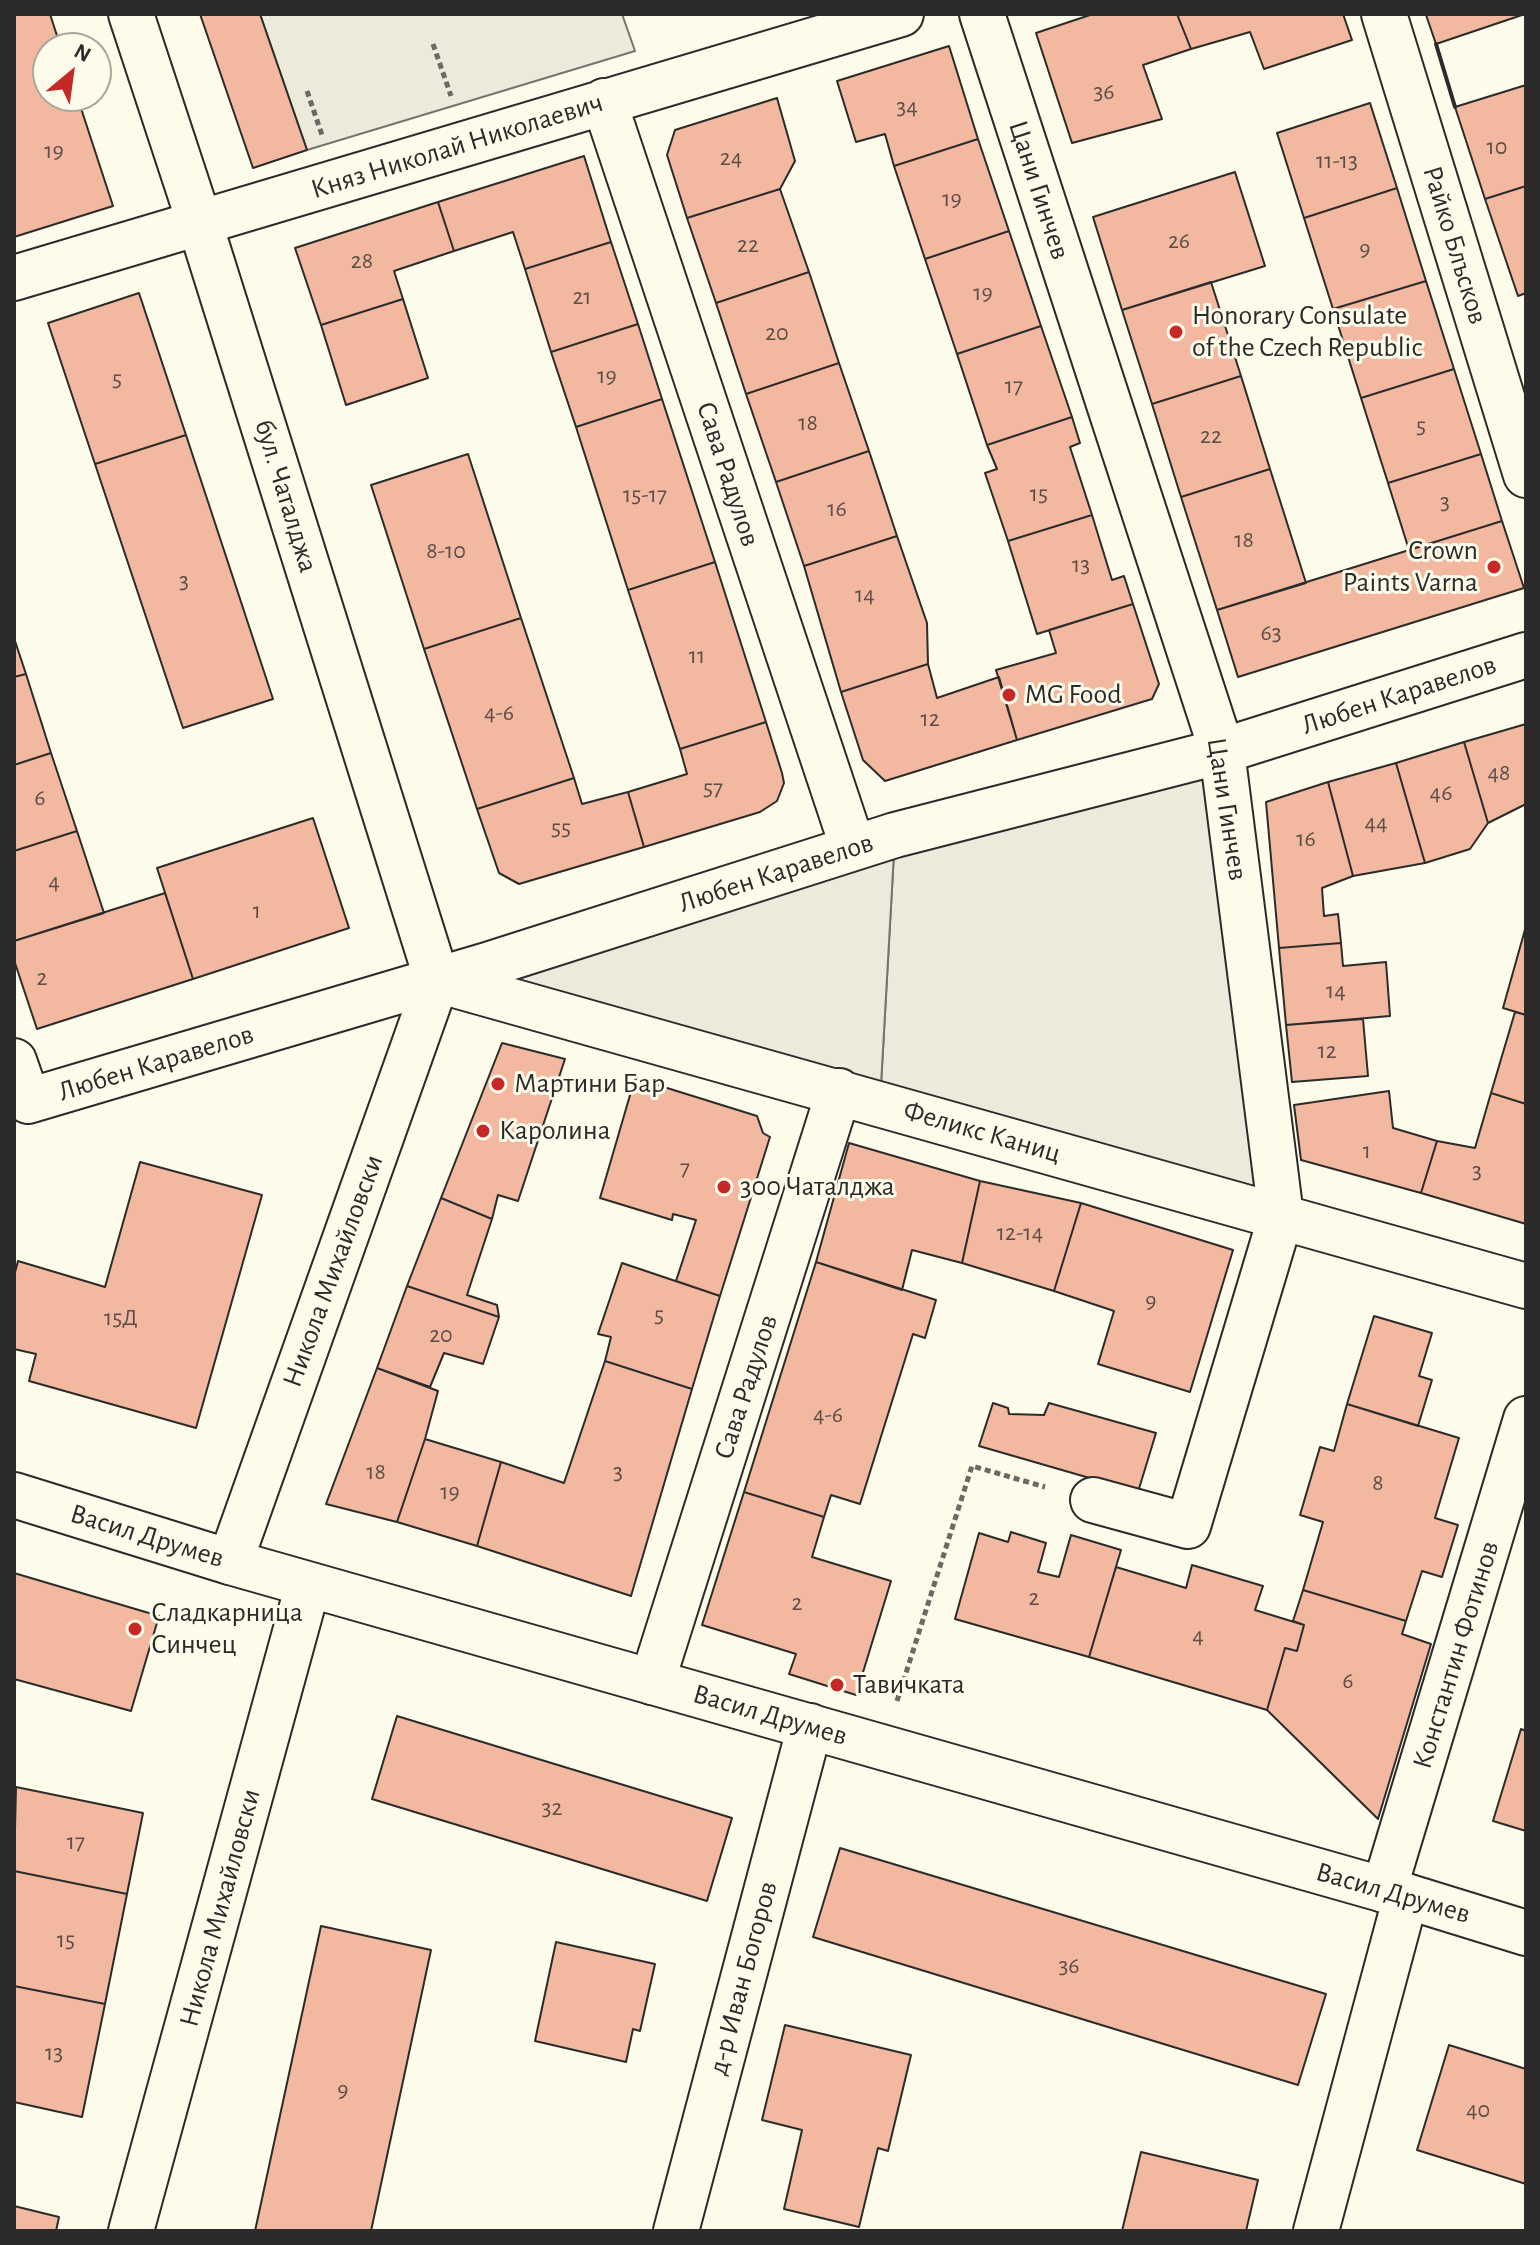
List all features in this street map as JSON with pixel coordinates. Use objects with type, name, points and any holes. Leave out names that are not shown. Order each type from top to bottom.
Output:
[{"type":"street","name":"бул. Чаталджа","points":[[131,14],[437,980]]},
{"type":"street","name":"Княз Николай Николаевич","points":[[14,278],[901,14]]},
{"type":"street","name":"Цани Гинчев","points":[[982,14],[1222,751],[1281,1216],[1188,1526],[1093,1500]]},
{"type":"street","name":"Райко Блъсков","points":[[1384,14],[1526,475]]},
{"type":"street","name":"Сава Радулов","points":[[604,101],[853,848]]},
{"type":"street","name":"Любен Каравелов","points":[[21,1081],[437,980],[853,848],[1222,751],[1526,655]]},
{"type":"street","name":"Феликс Каниц","points":[[437,980],[1526,1286]]},
{"type":"street","name":"Никола Михайловски","points":[[230,1562],[437,980]]},
{"type":"street","name":"Сава Радулов","points":[[652,1682],[839,1091]]},
{"type":"street","name":"Константин Фотинов","points":[[1316,2231],[1395,1893],[1526,1419]]},
{"type":"street","name":"Васил Друмев","points":[[14,1495],[308,1585],[1395,1893],[1526,1933]]},
{"type":"street","name":"Никола Михайловски","points":[[131,2231],[308,1585]]},
{"type":"street","name":"д-р Иван Богоров","points":[[676,2231],[810,1726]]},
{"type":"path","points":[[883,1747],[972,1466],[1093,1500]]},
{"type":"shaded area","points":[[260,14],[622,14],[635,51],[307,150]]},
{"type":"shaded area","points":[[1222,751],[1281,1216],[880,1103],[895,835]]},
{"type":"shaded area","points":[[895,835],[880,1103],[437,980]]},
{"type":"building","points":[[14,14],[50,14],[56,32],[32,32],[32,112],[82,112],[113,206],[14,237]]},
{"type":"building","points":[[200,14],[260,14],[307,150],[253,168]]},
{"type":"building","points":[[1093,14],[1177,14],[1191,49],[1143,65],[1162,119],[1072,143],[1036,33]]},
{"type":"building","points":[[1177,14],[1343,14],[1352,40],[1264,69],[1250,32],[1191,49]]},
{"type":"building","points":[[1428,14],[1525,14],[1436,44]]},
{"type":"building","points":[[949,46],[978,139],[894,166],[885,134],[856,142],[837,81]]},
{"type":"building","points":[[1526,85],[1526,186],[1485,199],[1455,107]]},
{"type":"building","points":[[777,98],[795,161],[780,189],[687,218],[667,155],[675,130]]},
{"type":"building","points":[[1370,103],[1397,188],[1304,218],[1277,133]]},
{"type":"building","points":[[978,139],[1009,231],[925,259],[894,166]]},
{"type":"building","points":[[584,156],[611,242],[525,269],[513,232],[454,251],[438,202]]},
{"type":"building","points":[[1235,172],[1265,266],[1122,310],[1093,217]]},
{"type":"building","points":[[1526,186],[1526,293],[1518,296],[1485,199]]},
{"type":"building","points":[[1397,188],[1426,281],[1333,309],[1304,218]]},
{"type":"building","points":[[780,189],[809,272],[716,303],[687,218]]},
{"type":"building","points":[[438,202],[454,251],[394,271],[403,299],[321,325],[295,248]]},
{"type":"building","points":[[1009,231],[1041,326],[957,354],[925,259]]},
{"type":"building","points":[[611,242],[638,324],[551,352],[525,269]]},
{"type":"building","points":[[809,272],[839,363],[746,394],[716,303]]},
{"type":"building","points":[[1426,281],[1454,369],[1361,398],[1333,309]]},
{"type":"building","points":[[1211,282],[1241,376],[1152,404],[1122,310]]},
{"type":"building","points":[[139,293],[186,435],[95,464],[48,323]]},
{"type":"building","points":[[403,299],[428,378],[346,405],[321,325]]},
{"type":"building","points":[[638,324],[662,399],[576,427],[551,352]]},
{"type":"building","points":[[1041,326],[1072,417],[987,445],[957,354]]},
{"type":"building","points":[[839,363],[869,451],[776,482],[746,394]]},
{"type":"building","points":[[1454,369],[1481,454],[1388,483],[1361,398]]},
{"type":"building","points":[[1241,376],[1270,469],[1181,497],[1152,404]]},
{"type":"building","points":[[662,399],[715,562],[628,590],[576,427]]},
{"type":"building","points":[[1072,417],[1080,443],[1070,447],[1092,515],[1008,541],[985,473],[997,469],[987,445]]},
{"type":"building","points":[[186,435],[273,699],[183,728],[95,464]]},
{"type":"building","points":[[869,451],[897,536],[804,566],[776,482]]},
{"type":"building","points":[[468,454],[521,618],[424,649],[371,485]]},
{"type":"building","points":[[1481,454],[1502,521],[1409,550],[1388,483]]},
{"type":"building","points":[[1270,469],[1306,583],[1217,610],[1181,497]]},
{"type":"building","points":[[1092,515],[1112,580],[1124,576],[1133,604],[1037,634],[1008,541]]},
{"type":"building","points":[[1502,521],[1524,588],[1238,677],[1217,610]]},
{"type":"building","points":[[897,536],[927,623],[928,664],[841,692],[804,566]]},
{"type":"building","points":[[715,562],[766,722],[680,749],[628,590]]},
{"type":"building","points":[[1133,604],[1159,684],[1152,699],[1017,740],[996,670],[1056,653],[1049,630]]},
{"type":"building","points":[[521,618],[574,778],[477,809],[424,649]]},
{"type":"building","points":[[14,638],[26,674],[14,677]]},
{"type":"building","points":[[928,664],[937,698],[999,677],[1017,740],[885,781],[863,760],[841,692]]},
{"type":"building","points":[[26,674],[51,753],[14,765],[14,677]]},
{"type":"building","points":[[766,722],[784,783],[777,801],[760,812],[644,847],[628,792],[687,774],[680,749]]},
{"type":"building","points":[[1526,724],[1526,804],[1488,823],[1464,742]]},
{"type":"building","points":[[1464,742],[1488,823],[1470,849],[1425,863],[1396,763]]},
{"type":"building","points":[[51,753],[77,831],[14,851],[14,765]]},
{"type":"building","points":[[1396,763],[1425,863],[1353,876],[1328,782]]},
{"type":"building","points":[[574,778],[582,804],[628,792],[644,847],[519,884],[499,873],[477,809]]},
{"type":"building","points":[[1328,782],[1353,876],[1322,888],[1324,916],[1338,914],[1341,943],[1279,948],[1266,802]]},
{"type":"building","points":[[313,818],[349,928],[193,979],[157,868]]},
{"type":"building","points":[[77,831],[104,913],[14,941],[14,851]]},
{"type":"building","points":[[165,893],[193,979],[37,1029],[14,960],[14,941]]},
{"type":"building","points":[[1526,926],[1526,1015],[1503,1008]]},
{"type":"building","points":[[1341,943],[1343,966],[1386,962],[1390,1016],[1286,1025],[1279,948]]},
{"type":"building","points":[[1515,1012],[1526,1015],[1526,1104],[1491,1093]]},
{"type":"building","points":[[1363,1019],[1368,1076],[1292,1082],[1286,1025]]},
{"type":"building","points":[[502,1043],[565,1059],[518,1201],[498,1195],[492,1219],[441,1198]]},
{"type":"building","points":[[635,1078],[757,1116],[763,1133],[770,1137],[720,1296],[676,1281],[696,1220],[673,1214],[672,1220],[600,1198]]},
{"type":"building","points":[[1389,1091],[1393,1128],[1437,1141],[1421,1193],[1301,1160],[1294,1105]]},
{"type":"building","points":[[1491,1093],[1526,1104],[1526,1224],[1421,1193],[1437,1141],[1475,1148]]},
{"type":"building","points":[[849,1143],[980,1181],[962,1263],[912,1250],[902,1290],[816,1262]]},
{"type":"building","points":[[140,1162],[262,1195],[196,1428],[29,1381],[36,1354],[14,1349],[14,1276],[18,1261],[105,1287]]},
{"type":"building","points":[[980,1181],[1081,1203],[1054,1291],[962,1263]]},
{"type":"building","points":[[441,1198],[492,1219],[467,1295],[497,1305],[499,1317],[407,1286]]},
{"type":"building","points":[[1081,1203],[1233,1250],[1190,1392],[1098,1364],[1114,1311],[1054,1291]]},
{"type":"building","points":[[816,1262],[936,1300],[925,1338],[913,1334],[860,1504],[831,1495],[824,1517],[744,1492]]},
{"type":"building","points":[[622,1263],[720,1296],[692,1389],[605,1361],[611,1337],[598,1334]]},
{"type":"building","points":[[407,1286],[499,1317],[483,1364],[444,1353],[430,1387],[377,1368]]},
{"type":"building","points":[[1374,1316],[1432,1333],[1419,1376],[1432,1380],[1418,1426],[1347,1404]]},
{"type":"building","points":[[605,1361],[692,1389],[631,1596],[477,1546],[501,1462],[564,1483]]},
{"type":"building","points":[[377,1368],[438,1391],[397,1522],[326,1504]]},
{"type":"building","points":[[993,1403],[1008,1408],[1009,1414],[1044,1415],[1049,1403],[1156,1433],[1138,1492],[979,1446]]},
{"type":"building","points":[[1347,1404],[1459,1438],[1435,1518],[1458,1525],[1442,1577],[1422,1571],[1406,1621],[1303,1590],[1323,1522],[1300,1515],[1320,1447],[1334,1451]]},
{"type":"building","points":[[425,1439],[501,1462],[477,1546],[397,1522]]},
{"type":"building","points":[[744,1492],[824,1517],[812,1557],[891,1581],[856,1695],[789,1674],[796,1654],[702,1625]]},
{"type":"building","points":[[1011,1532],[1046,1543],[1038,1572],[1059,1577],[1071,1535],[1121,1550],[1089,1657],[955,1619],[979,1533],[1008,1542]]},
{"type":"building","points":[[1192,1565],[1263,1586],[1255,1610],[1304,1625],[1297,1651],[1285,1648],[1267,1710],[1089,1657],[1116,1567],[1186,1588]]},
{"type":"building","points":[[14,1573],[159,1616],[131,1711],[14,1679]]},
{"type":"building","points":[[1303,1590],[1406,1621],[1402,1634],[1431,1644],[1378,1819],[1267,1710],[1285,1648],[1297,1651],[1304,1625],[1293,1621]]},
{"type":"building","points":[[397,1716],[732,1818],[707,1901],[372,1799]]},
{"type":"building","points":[[1521,1729],[1526,1731],[1526,1831],[1493,1821]]},
{"type":"building","points":[[16,1787],[143,1813],[127,1894],[14,1871]]},
{"type":"building","points":[[840,1848],[1326,1994],[1298,2085],[813,1937]]},
{"type":"building","points":[[14,1871],[127,1894],[105,2004],[14,1986]]},
{"type":"building","points":[[321,1926],[431,1950],[371,2231],[255,2231]]},
{"type":"building","points":[[556,1942],[655,1964],[640,2031],[633,2029],[626,2062],[535,2041]]},
{"type":"building","points":[[14,1986],[105,2004],[82,2117],[14,2102]]},
{"type":"building","points":[[785,2025],[911,2055],[888,2151],[878,2148],[859,2227],[784,2209],[802,2130],[762,2120]]},
{"type":"building","points":[[1449,2045],[1526,2069],[1526,2184],[1417,2150]]},
{"type":"building","points":[[1141,2152],[1258,2180],[1246,2231],[1122,2231]]},
{"type":"building","points":[[14,2206],[59,2217],[56,2231],[14,2231]]},
{"type":"wall","points":[[1436,44],[1455,107]]},
{"type":"place","name":"Honorary Consulate of the Czech Republic","points":[[1176,332]]},
{"type":"place","name":"Crown Paints Varna","points":[[1494,567]]},
{"type":"place","name":"MG Food","points":[[1009,695]]},
{"type":"place","name":"Мартини Бар","points":[[498,1084]]},
{"type":"place","name":"Каролина","points":[[483,1131]]},
{"type":"place","name":"300 Чаталджа","points":[[724,1187]]},
{"type":"place","name":"Сладкарница Синчец","points":[[135,1629]]},
{"type":"place","name":"Тавичката","points":[[837,1685]]}]
